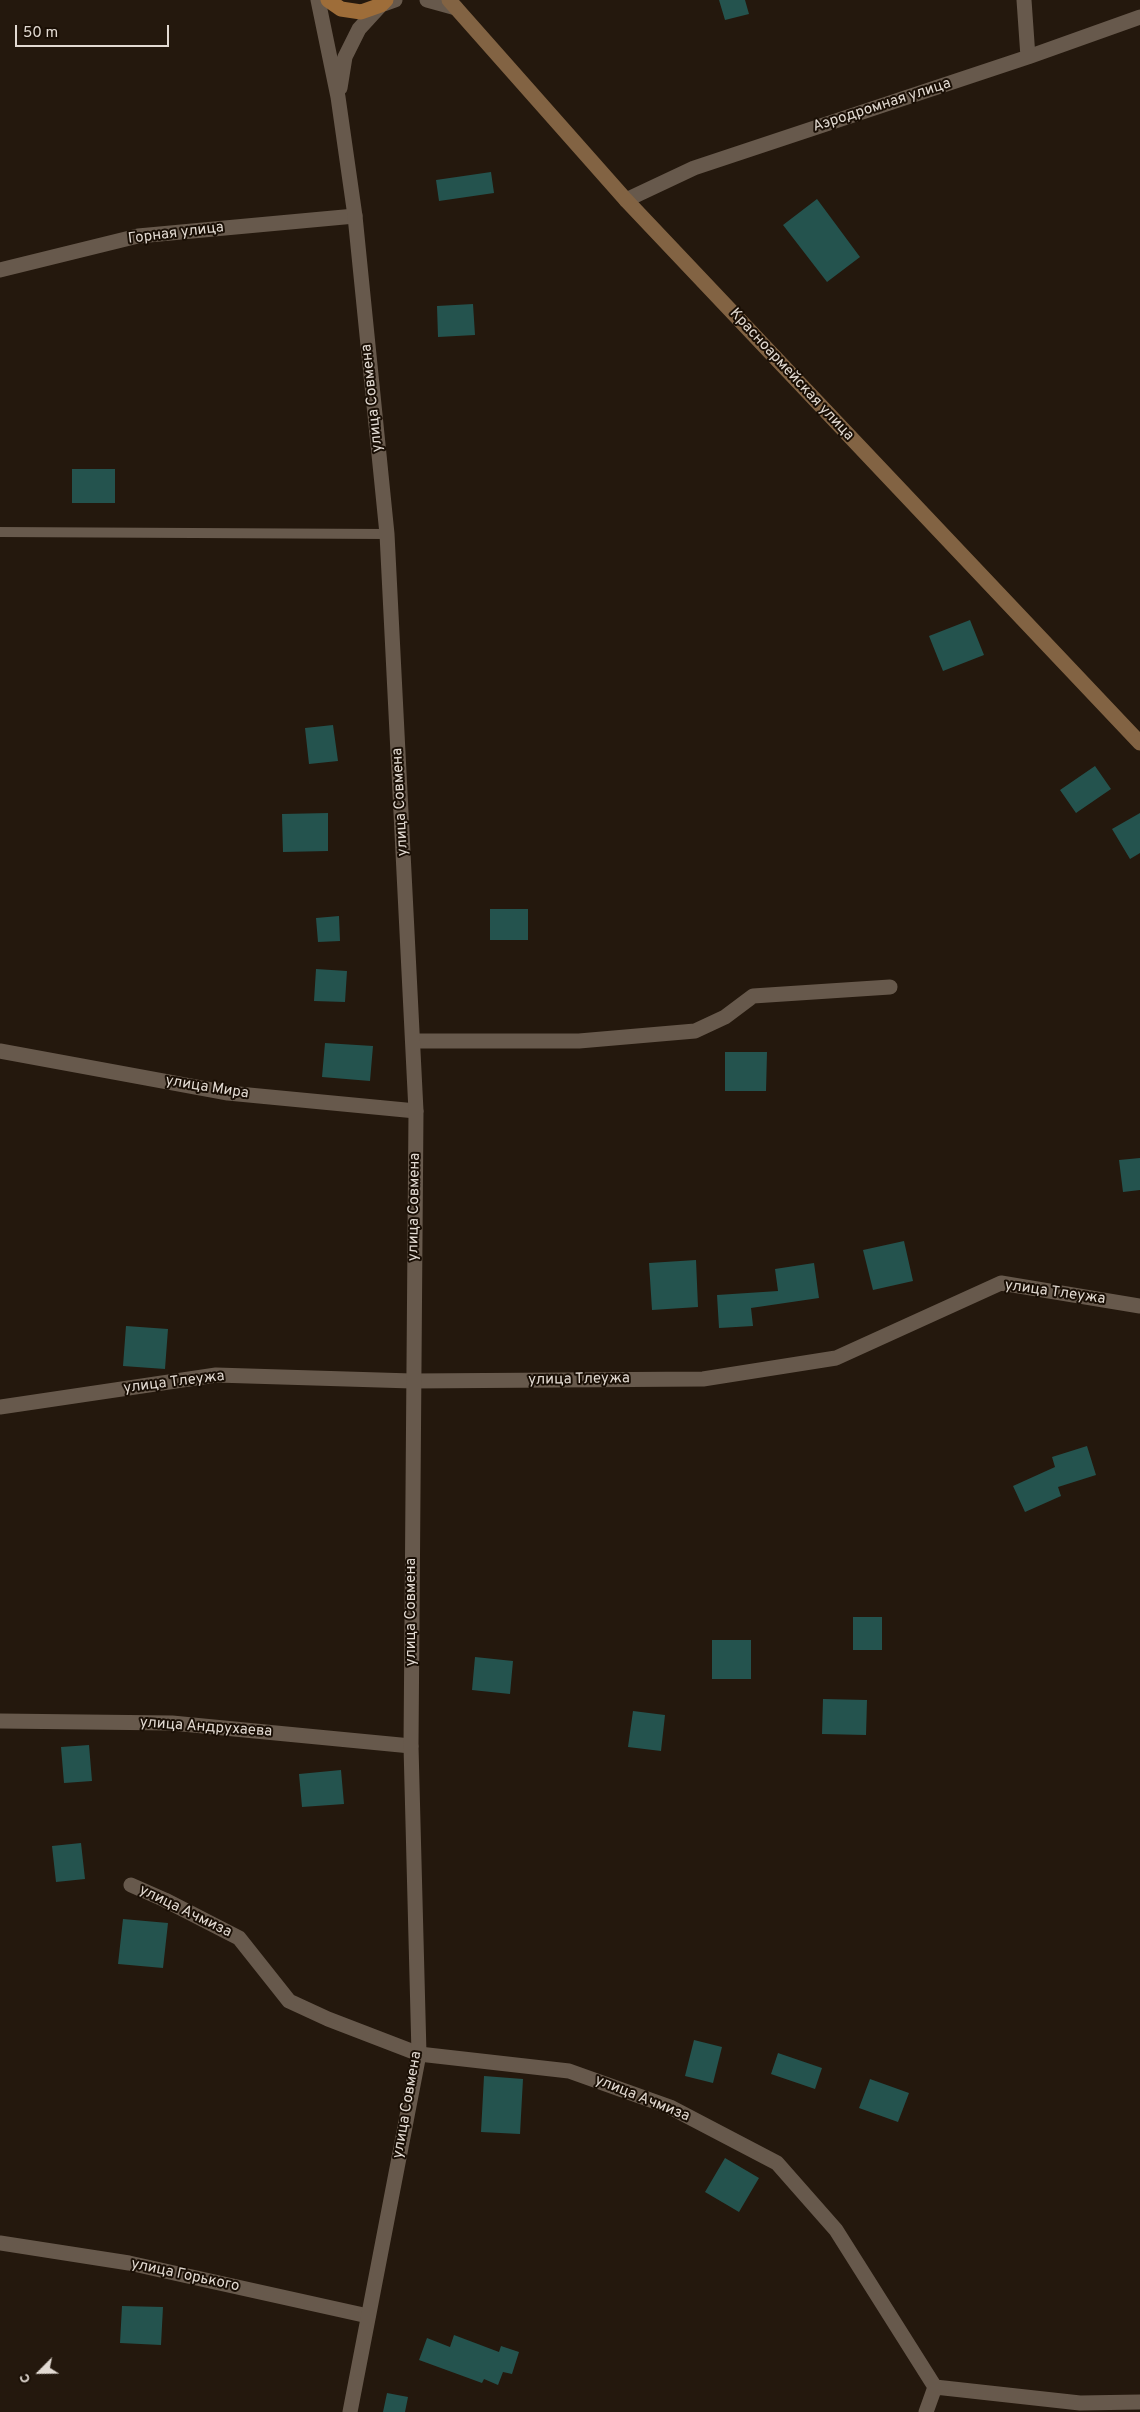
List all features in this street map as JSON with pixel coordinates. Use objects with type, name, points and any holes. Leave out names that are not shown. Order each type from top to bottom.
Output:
[{"type":"main road","points":[[328,0],[341,9],[361,12],[387,2]]},
{"type":"main road","name":"Красноармейская улица","points":[[453,4],[626,200],[1140,743]]},
{"type":"street","name":"улица Совмена","points":[[318,0],[338,97],[355,216],[387,534],[416,1111],[412,1382],[411,1746],[419,2054],[350,2412]]},
{"type":"street","points":[[427,0],[453,4]]},
{"type":"street","points":[[1024,0],[1028,57]]},
{"type":"street","points":[[338,97],[345,57],[359,29],[387,2]]},
{"type":"street","name":"Аэродромная улица","points":[[626,200],[694,168],[1028,57],[1140,17]]},
{"type":"street","name":"Горная улица","points":[[0,270],[138,236],[355,216]]},
{"type":"street","points":[[412,1040],[579,1041],[695,1031],[726,1017],[753,996],[890,987]]},
{"type":"street","name":"улица Мира","points":[[0,1051],[228,1093],[416,1111]]},
{"type":"street","name":"улица Тлеужа","points":[[0,1407],[216,1375],[412,1382],[703,1379],[836,1358],[1001,1283],[1140,1306]]},
{"type":"street","name":"улица Андрухаева","points":[[0,1722],[172,1722],[411,1746]]},
{"type":"street","name":"улица Ачмиза","points":[[131,1885],[165,1900],[239,1938],[289,2002],[328,2019],[419,2054],[569,2071],[670,2107],[777,2163],[836,2230],[934,2387]]},
{"type":"street","name":"улица Горького","points":[[0,2243],[129,2263],[368,2316]]},
{"type":"street","points":[[926,2412],[934,2387],[1080,2402],[1140,2402]]},
{"type":"lane","points":[[0,532],[387,534]]},
{"type":"building","points":[[719,0],[745,0],[749,14],[725,20]]},
{"type":"building","points":[[491,172],[494,193],[439,201],[436,180]]},
{"type":"building","points":[[817,199],[860,257],[827,282],[783,225]]},
{"type":"building","points":[[473,304],[475,335],[438,337],[437,306]]},
{"type":"building","points":[[72,469],[115,469],[115,503],[72,503]]},
{"type":"building","points":[[970,620],[984,655],[943,671],[929,636]]},
{"type":"building","points":[[333,725],[338,761],[309,764],[305,728]]},
{"type":"building","points":[[1095,766],[1111,789],[1076,813],[1060,790]]},
{"type":"building","points":[[328,813],[328,851],[283,852],[282,814]]},
{"type":"building","points":[[1140,813],[1140,853],[1130,859],[1112,829]]},
{"type":"building","points":[[490,909],[528,909],[528,940],[490,940]]},
{"type":"building","points":[[339,916],[340,941],[318,942],[316,918]]},
{"type":"building","points":[[316,969],[347,971],[345,1002],[314,1001]]},
{"type":"building","points":[[325,1043],[373,1046],[370,1081],[322,1077]]},
{"type":"building","points":[[725,1052],[767,1052],[766,1091],[725,1091]]},
{"type":"building","points":[[1140,1158],[1140,1190],[1123,1192],[1119,1160]]},
{"type":"building","points":[[904,1241],[913,1281],[873,1290],[863,1250]]},
{"type":"building","points":[[696,1260],[698,1307],[652,1310],[649,1263]]},
{"type":"building","points":[[814,1263],[819,1298],[751,1308],[753,1326],[719,1328],[717,1295],[778,1291],[775,1269]]},
{"type":"building","points":[[126,1326],[168,1329],[165,1369],[123,1366]]},
{"type":"building","points":[[1087,1446],[1096,1475],[1058,1487],[1061,1496],[1025,1512],[1013,1486],[1055,1467],[1052,1457]]},
{"type":"building","points":[[853,1617],[882,1617],[882,1650],[853,1650]]},
{"type":"building","points":[[712,1640],[751,1640],[751,1679],[712,1679]]},
{"type":"building","points":[[475,1657],[513,1661],[510,1694],[472,1690]]},
{"type":"building","points":[[823,1699],[867,1700],[866,1735],[822,1734]]},
{"type":"building","points":[[633,1711],[665,1715],[661,1751],[628,1747]]},
{"type":"building","points":[[89,1745],[92,1781],[64,1783],[61,1747]]},
{"type":"building","points":[[341,1770],[344,1804],[302,1807],[299,1774]]},
{"type":"building","points":[[81,1843],[85,1879],[56,1882],[52,1846]]},
{"type":"building","points":[[123,1919],[168,1923],[163,1968],[118,1964]]},
{"type":"building","points":[[694,2040],[722,2047],[713,2083],[685,2076]]},
{"type":"building","points":[[778,2053],[822,2068],[815,2089],[771,2074]]},
{"type":"building","points":[[484,2076],[523,2079],[520,2134],[481,2132]]},
{"type":"building","points":[[870,2079],[909,2093],[898,2122],[859,2108]]},
{"type":"building","points":[[725,2158],[759,2178],[739,2212],[705,2192]]},
{"type":"building","points":[[122,2306],[163,2307],[161,2345],[120,2343]]},
{"type":"building","points":[[454,2335],[499,2352],[501,2346],[519,2352],[512,2374],[503,2372],[498,2385],[484,2379],[482,2383],[419,2360],[427,2338],[450,2347]]},
{"type":"building","points":[[387,2393],[408,2397],[405,2412],[383,2412]]}]
